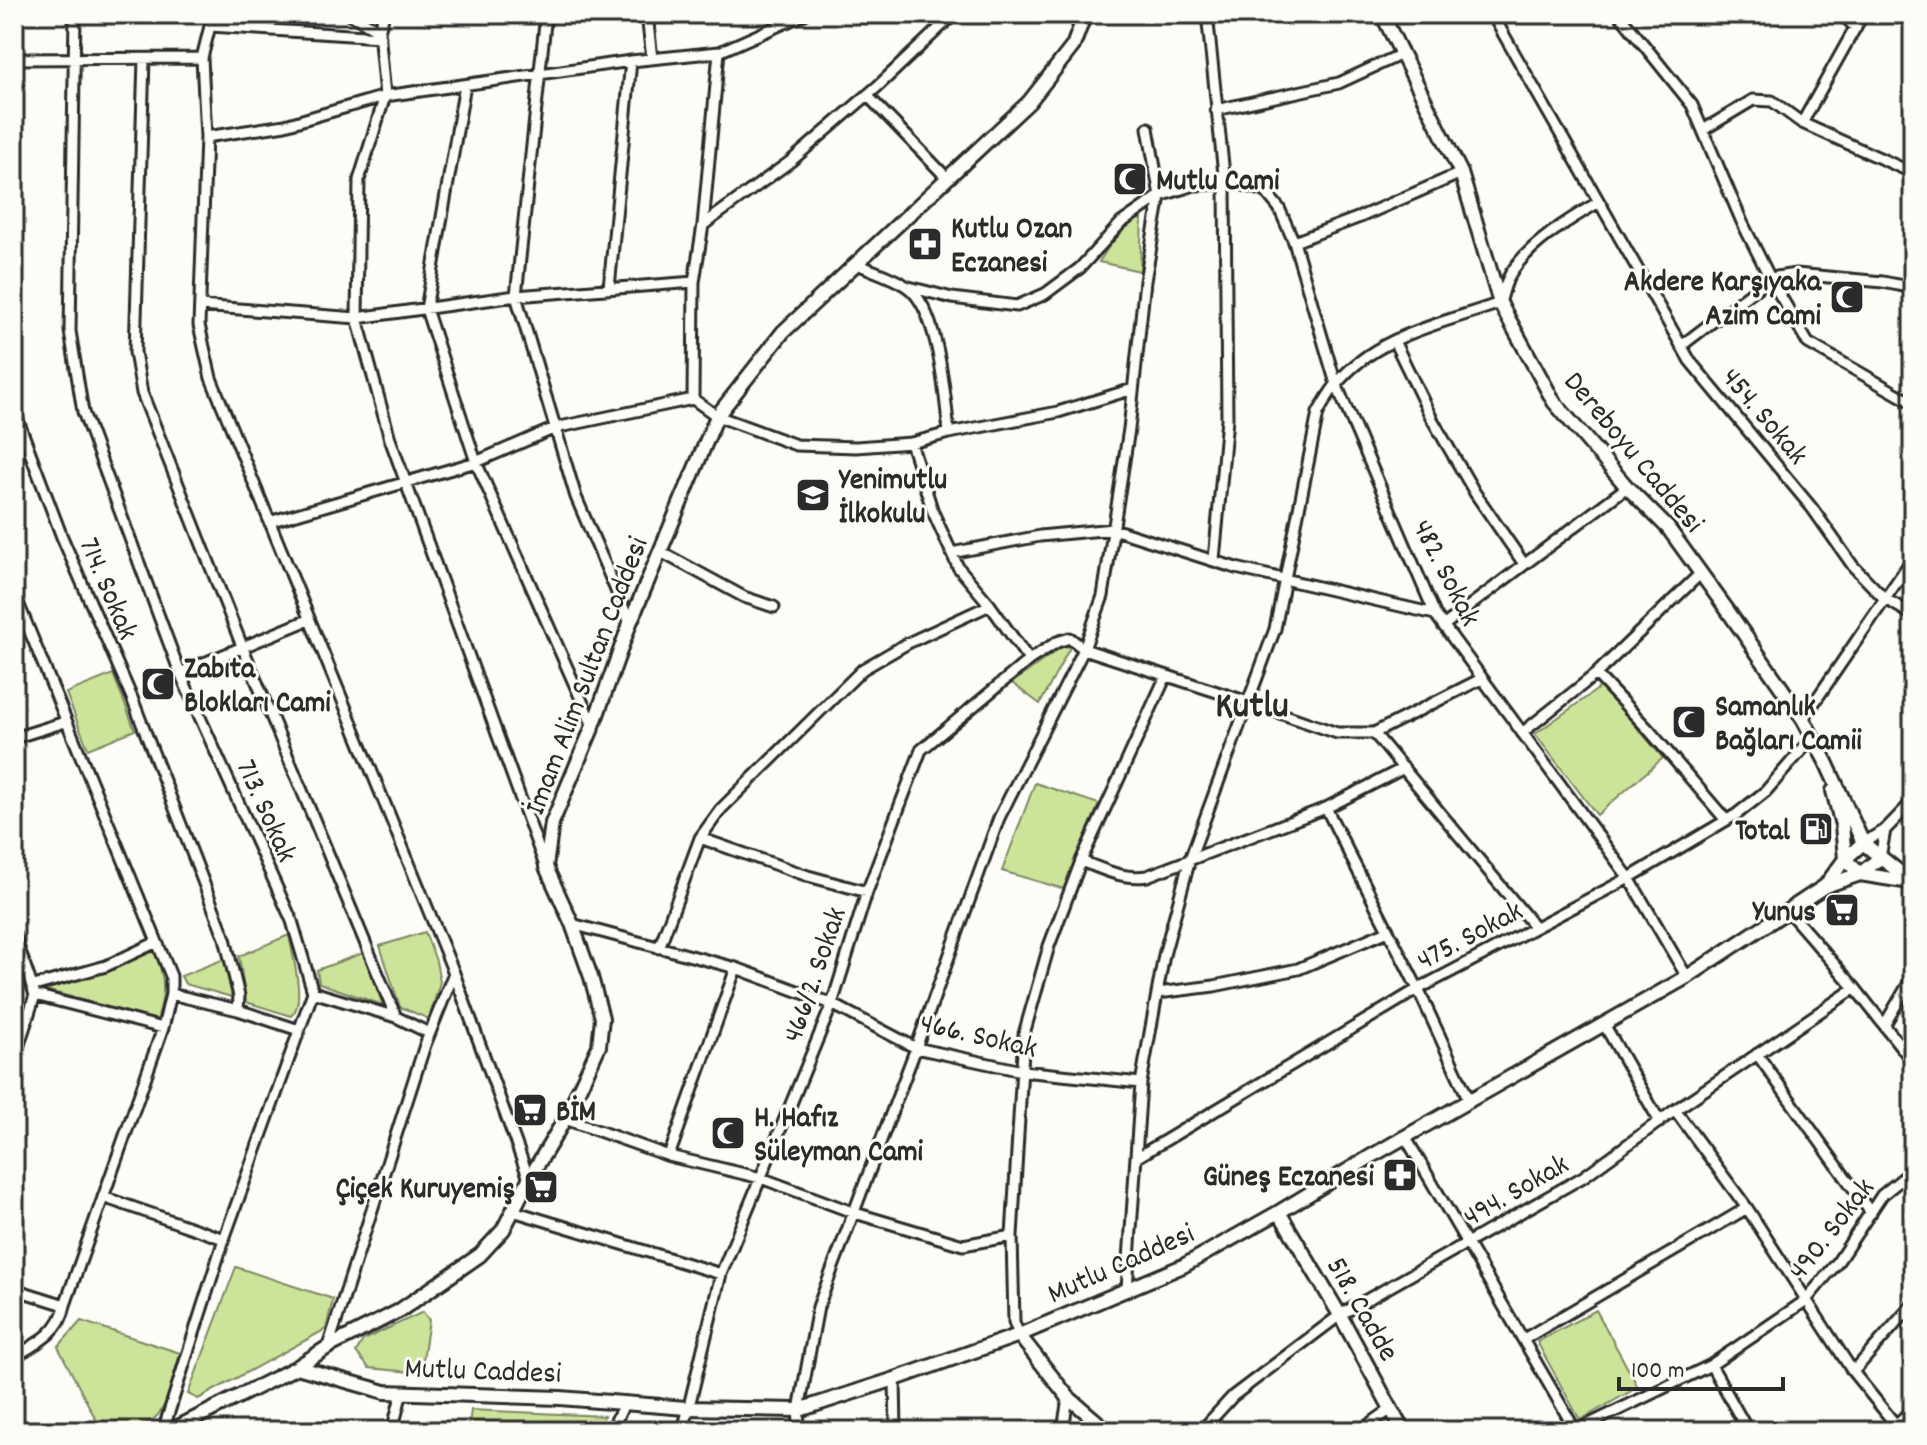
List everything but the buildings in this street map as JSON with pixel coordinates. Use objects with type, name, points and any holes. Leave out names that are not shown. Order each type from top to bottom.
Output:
[{"type":"street","name":"713. Sokak","points":[[75,14],[70,331],[83,412],[180,673],[292,921],[313,992]]},
{"type":"street","points":[[350,14],[380,34]]},
{"type":"street","points":[[170,1431],[399,1311],[480,1255],[503,1230],[565,1119],[599,1046],[602,1018],[591,977],[572,924],[546,867],[390,439],[357,318],[359,180],[385,96],[380,34],[384,14]]},
{"type":"street","points":[[546,14],[516,296],[576,497],[630,623]]},
{"type":"street","points":[[647,14],[652,59]]},
{"type":"street","points":[[206,137],[285,125],[385,96],[631,61],[719,52],[805,14]]},
{"type":"street","points":[[703,225],[791,161],[954,14]]},
{"type":"street","name":"İmam Alim Sultan Caddesi","points":[[546,867],[552,823],[593,726],[630,623],[717,416],[783,332],[1029,102],[1073,46],[1085,14]]},
{"type":"street","points":[[1207,14],[1225,184],[1227,419],[1214,560]]},
{"type":"street","name":"Dereboyu Caddesi","points":[[1382,14],[1461,173],[1500,303],[1554,402],[1627,487],[1668,528],[1701,573],[1803,719],[1863,843],[1913,881]]},
{"type":"street","name":"454. Sokak","points":[[1492,14],[1690,361],[1812,508],[1853,566],[1884,598],[1913,615]]},
{"type":"street","points":[[1619,14],[1692,105],[1742,222],[1808,343],[1913,403]]},
{"type":"street","points":[[1842,14],[1856,28]]},
{"type":"street","points":[[1802,123],[1863,14]]},
{"type":"street","points":[[380,34],[210,26],[202,58],[206,137],[199,325],[211,378],[454,973],[529,1179]]},
{"type":"street","points":[[693,399],[694,282],[703,225],[719,52]]},
{"type":"street","points":[[1216,110],[1339,83],[1402,54]]},
{"type":"street","points":[[14,59],[202,58]]},
{"type":"street","points":[[144,59],[135,352],[142,393],[242,646],[396,1017]]},
{"type":"street","points":[[609,288],[631,61]]},
{"type":"street","points":[[465,85],[426,309],[476,462],[593,726]]},
{"type":"street","points":[[867,95],[947,178]]},
{"type":"street","points":[[1703,130],[1753,100],[1772,101],[1802,123],[1913,173]]},
{"type":"street","points":[[798,1431],[818,1307],[999,818],[1084,649],[1103,596],[1145,281],[1160,196],[1148,128]]},
{"type":"street","points":[[1294,242],[1461,173]]},
{"type":"street","name":"482. Sokak","points":[[1225,184],[1236,183],[1265,191],[1279,208],[1294,242],[1336,384],[1435,614],[1629,878],[1687,977]]},
{"type":"street","points":[[855,263],[909,287],[952,298],[1017,306],[1045,294],[1080,268],[1121,223],[1160,196],[1194,185],[1225,184]]},
{"type":"street","points":[[1127,1289],[1141,1083],[1164,955],[1190,859],[1275,629],[1318,413],[1336,384],[1368,357],[1394,341],[1500,303],[1510,274],[1534,249],[1565,222],[1599,202]]},
{"type":"street","points":[[1681,346],[1770,278],[1796,274],[1913,288]]},
{"type":"street","points":[[200,306],[357,318],[516,296],[694,282]]},
{"type":"street","points":[[909,287],[925,312],[936,339],[949,433]]},
{"type":"street","points":[[1394,341],[1432,419],[1475,493],[1524,564]]},
{"type":"street","points":[[269,522],[476,462],[555,428],[693,399],[717,416],[796,445],[856,447],[911,443],[1058,412],[1133,389]]},
{"type":"street","name":"714. Sokak","points":[[14,410],[62,537],[132,698],[225,938],[239,996],[238,1010]]},
{"type":"street","points":[[911,443],[933,512],[958,567],[1029,660]]},
{"type":"street","points":[[1443,626],[1627,487]]},
{"type":"street","points":[[951,553],[1040,536],[1113,529],[1285,579],[1435,614]]},
{"type":"street","points":[[661,552],[744,597],[774,607]]},
{"type":"street","points":[[1803,719],[1913,558]]},
{"type":"street","points":[[1522,733],[1596,674],[1701,573]]},
{"type":"street","points":[[14,593],[171,976],[171,994],[163,1028],[63,1317],[45,1338],[14,1357]]},
{"type":"street","points":[[659,948],[700,838],[721,809],[863,669],[908,643],[990,605]]},
{"type":"street","points":[[180,673],[308,620]]},
{"type":"street","name":"466/2. Sokak","points":[[683,1431],[686,1408],[721,1274],[832,1004],[867,892],[921,750],[1029,660],[1057,642],[1070,638],[1084,649]]},
{"type":"street","points":[[1084,649],[1337,733],[1374,733],[1481,679]]},
{"type":"street","points":[[1596,674],[1725,819]]},
{"type":"street","points":[[1108,1431],[1068,1397],[1019,1335],[1014,1322],[1012,1236],[1024,1034],[1049,946],[1081,861],[1166,676]]},
{"type":"street","points":[[14,738],[65,722]]},
{"type":"street","points":[[1374,733],[1534,926]]},
{"type":"street","name":"475. Sokak","points":[[1136,1158],[1418,989],[1629,878],[1737,814],[1766,791],[1812,738]]},
{"type":"street","points":[[1826,762],[1842,825],[1845,859],[1860,874],[1913,881]]},
{"type":"street","points":[[1081,861],[1133,878],[1147,876],[1326,808],[1404,768]]},
{"type":"street","points":[[1863,843],[1885,830],[1913,801]]},
{"type":"street","points":[[1326,808],[1418,989],[1470,1102]]},
{"type":"street","points":[[1825,886],[1860,874],[1880,858],[1885,830]]},
{"type":"street","points":[[700,838],[808,876],[867,892]]},
{"type":"street","name":"Mutlu Caddesi","points":[[297,1367],[385,1392],[625,1402],[686,1408],[799,1410],[895,1379],[1019,1335],[1183,1266],[1687,977],[1825,886],[1845,859],[1863,843]]},
{"type":"street","points":[[1788,911],[1885,1024],[1913,1062]]},
{"type":"street","name":"466. Sokak","points":[[572,924],[736,968],[832,1004],[916,1048],[1022,1071],[1141,1083]]},
{"type":"street","points":[[1158,993],[1214,986],[1298,969],[1388,931]]},
{"type":"street","points":[[14,934],[34,990],[19,1028],[14,1060]]},
{"type":"street","points":[[34,990],[106,966],[157,942]]},
{"type":"street","points":[[669,1156],[736,968]]},
{"type":"street","points":[[328,1347],[429,1033],[454,973]]},
{"type":"street","points":[[1885,1024],[1913,976]]},
{"type":"street","name":"494. Sokak","points":[[1201,1431],[1233,1396],[1340,1315],[1583,1177],[1675,1110],[1855,988]]},
{"type":"street","points":[[34,990],[163,1028]]},
{"type":"street","points":[[163,1431],[224,1239],[313,992],[396,1017],[429,1033]]},
{"type":"street","points":[[171,994],[238,1010],[299,1030]]},
{"type":"street","points":[[1605,1026],[1660,1122]]},
{"type":"street","points":[[1757,1054],[1871,1213]]},
{"type":"street","points":[[1675,1110],[1747,1208],[1805,1301],[1892,1428],[1913,1410]]},
{"type":"street","points":[[565,1119],[669,1156],[761,1178],[855,1213],[963,1245],[1012,1236]]},
{"type":"street","points":[[1406,1138],[1576,1431]]},
{"type":"street","name":"490. Sokak","points":[[1576,1431],[1711,1365],[1805,1301],[1837,1263],[1882,1195],[1913,1170]]},
{"type":"street","points":[[103,1197],[224,1239]]},
{"type":"street","points":[[1524,1339],[1747,1208]]},
{"type":"street","points":[[513,1211],[721,1274]]},
{"type":"street","name":"518. Cadde","points":[[1279,1212],[1403,1431]]},
{"type":"street","points":[[14,1289],[65,1305]]},
{"type":"street","points":[[1853,1372],[1913,1304]]},
{"type":"street","points":[[1711,1365],[1748,1431]]},
{"type":"street","points":[[895,1379],[896,1431]]},
{"type":"street","points":[[392,1431],[402,1392]]},
{"type":"street","points":[[1063,1431],[1068,1397]]},
{"type":"street","points":[[611,1431],[625,1402]]},
{"type":"street","points":[[1360,1431],[1391,1409]]},
{"type":"green space","points":[[1142,218],[1140,271],[1099,262],[1123,230]]},
{"type":"green space","points":[[1063,646],[1070,647],[1040,704],[1012,683]]},
{"type":"green space","points":[[113,674],[135,730],[88,749],[66,693]]},
{"type":"green space","points":[[1602,686],[1663,758],[1597,815],[1535,734]]},
{"type":"green space","points":[[1035,783],[1099,804],[1064,889],[1002,871]]},
{"type":"green space","points":[[425,932],[440,982],[429,1019],[400,1007],[380,946]]},
{"type":"green space","points":[[289,935],[298,990],[296,1010],[291,1016],[246,1002],[239,956]]},
{"type":"green space","points":[[155,951],[163,985],[157,1020],[49,991],[48,985]]},
{"type":"green space","points":[[363,953],[383,1005],[319,983],[317,970]]},
{"type":"green space","points":[[224,959],[232,997],[185,984],[181,976]]},
{"type":"green space","points":[[236,1267],[333,1299],[326,1329],[198,1399],[188,1394]]},
{"type":"green space","points":[[1596,1310],[1638,1387],[1580,1420],[1537,1342]]},
{"type":"green space","points":[[423,1312],[429,1320],[421,1373],[369,1368],[356,1352],[363,1340]]},
{"type":"green space","points":[[81,1321],[180,1353],[166,1402],[151,1421],[140,1427],[102,1431],[58,1347]]},
{"type":"green space","points":[[471,1410],[604,1416],[597,1431],[468,1431]]},
{"type":"place","name":"Mutlu Cami","points":[[1130,179]]},
{"type":"place","name":"Kutlu Ozan Eczanesi","points":[[925,244]]},
{"type":"place","name":"Akdere Karşıyaka Azim Cami","points":[[1847,297]]},
{"type":"place","name":"Yenimutlu İlkokulu","points":[[813,495]]},
{"type":"place","name":"Zabıta Blokları Cami","points":[[158,684]]},
{"type":"place","name":"Samanlık Bağları Camii","points":[[1689,722]]},
{"type":"place","name":"Total","points":[[1816,829]]},
{"type":"place","name":"Yunus","points":[[1842,910]]},
{"type":"place","name":"BİM","points":[[530,1110]]},
{"type":"place","name":"H. Hafız Süleyman Cami","points":[[728,1133]]},
{"type":"place","name":"Güneş Eczanesi","points":[[1400,1175]]},
{"type":"place","name":"Çiçek Kuruyemiş","points":[[541,1187]]},
{"type":"district","name":"Kutlu","points":[[1252,703]]}]
